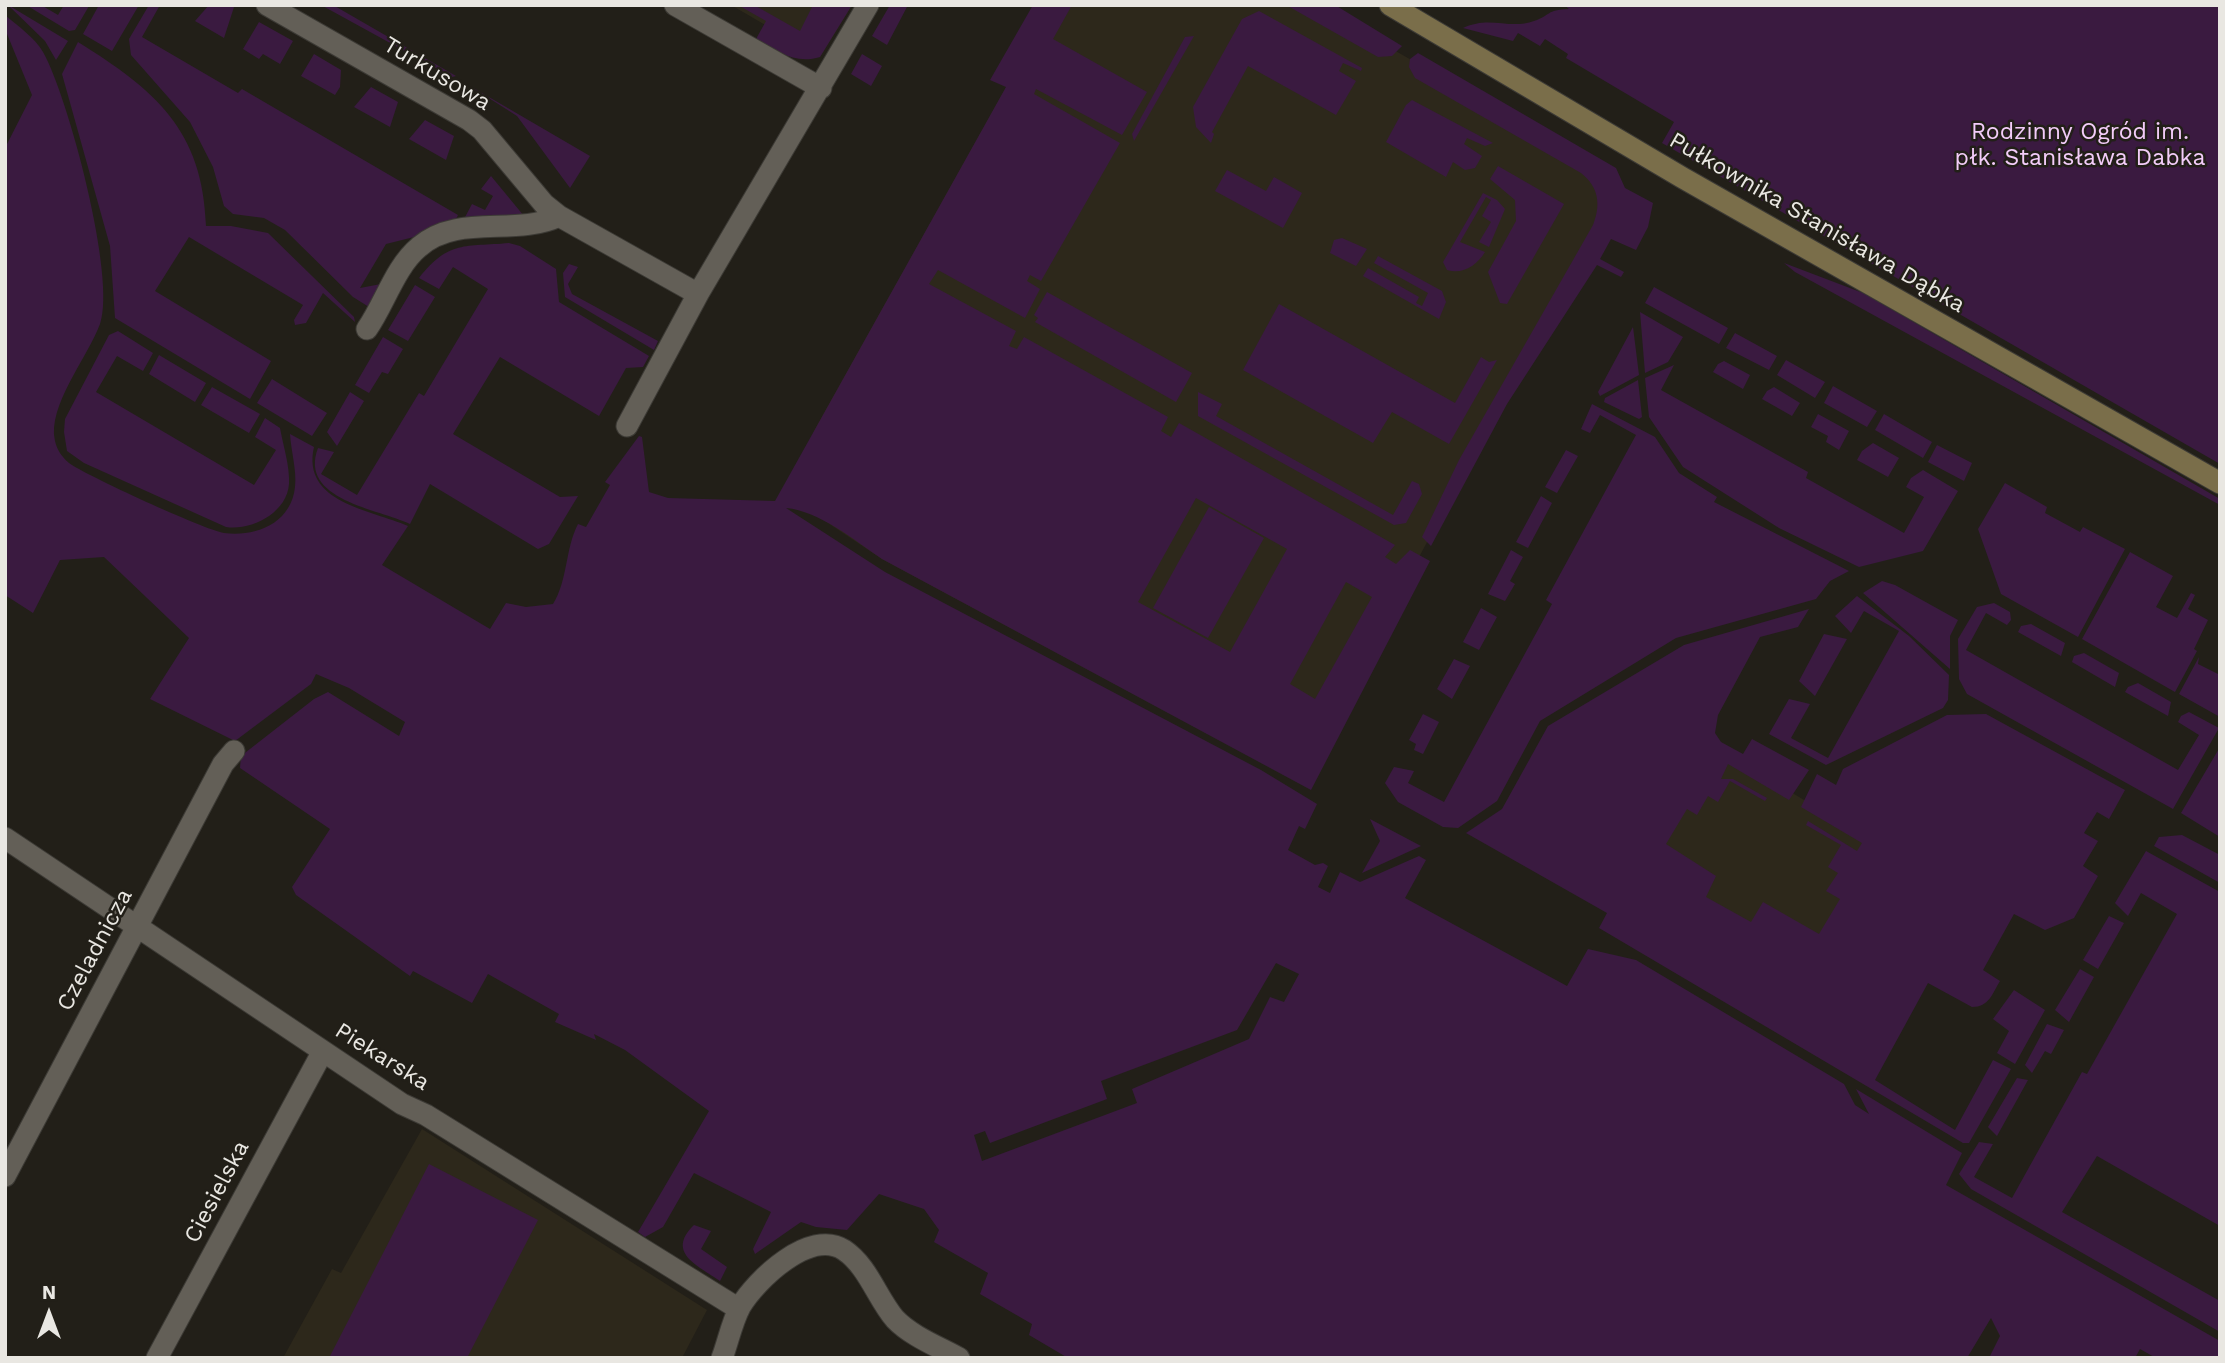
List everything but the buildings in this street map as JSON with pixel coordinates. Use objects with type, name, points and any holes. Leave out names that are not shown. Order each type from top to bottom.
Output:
[{"type":"street","name":"Turkusowa","points":[[267,5],[469,121],[482,130],[544,204],[559,216],[698,294]]},
{"type":"street","points":[[676,5],[821,88]]},
{"type":"street","points":[[627,426],[698,294],[868,5]]},
{"type":"street","name":"Pułkownika Stanisława Dąbka","points":[[1390,5],[1683,178],[2220,483]]},
{"type":"street","points":[[368,328],[406,261],[432,239],[457,229],[529,224],[559,216]]},
{"type":"street","name":"Czeladnicza","points":[[5,1176],[223,764],[234,751]]},
{"type":"street","name":"Piekarska","points":[[5,838],[402,1104],[426,1115],[739,1309]]},
{"type":"street","name":"Ciesielska","points":[[157,1358],[323,1051]]},
{"type":"street","points":[[722,1358],[739,1309],[766,1273],[800,1251],[824,1245],[842,1249],[860,1265],[896,1320],[959,1358]]},
{"type":"shaded area","points":[[731,5],[852,5],[820,57]]},
{"type":"shaded area","points":[[1052,5],[1315,5],[1620,179],[1299,783],[882,559],[798,503],[814,431]]},
{"type":"shaded area","points":[[1627,693],[1943,884],[1842,1056],[1532,860]]},
{"type":"shaded area","points":[[422,1129],[707,1310],[682,1358],[283,1358],[332,1269],[341,1273]]},
{"type":"green space","points":[[8,5],[68,41],[56,60],[45,41]]},
{"type":"green space","points":[[26,5],[41,5],[58,15],[64,5],[89,6],[75,30],[69,31]]},
{"type":"green space","points":[[99,5],[139,5],[112,51],[83,34]]},
{"type":"green space","points":[[149,5],[160,5],[142,37],[238,93],[242,89],[458,215],[455,221],[418,236],[386,244],[360,288],[381,284],[369,307],[353,297],[285,230],[264,218],[233,214],[224,206],[213,167],[190,122],[131,55],[129,39]]},
{"type":"green space","points":[[209,5],[234,7],[224,38],[195,21]]},
{"type":"green space","points":[[321,5],[333,5],[456,76],[452,77]]},
{"type":"green space","points":[[738,5],[754,5],[800,31],[813,5],[852,5],[820,57],[803,59],[787,56],[756,39],[766,21]]},
{"type":"green space","points":[[890,5],[908,5],[887,45],[872,36]]},
{"type":"green space","points":[[1033,5],[1072,5],[1053,39],[1147,92],[1122,135],[1036,89],[1034,94],[1120,143],[1041,281],[1030,275],[1027,281],[1040,289],[1025,318],[938,270],[929,284],[1016,331],[1009,346],[1017,349],[1024,337],[1168,417],[1161,431],[1171,437],[1179,423],[1395,545],[1385,557],[1396,564],[1410,550],[1430,561],[1311,790],[882,559],[823,520],[786,508],[885,572],[1261,770],[1317,804],[1305,829],[1299,826],[1288,850],[1315,865],[1323,863],[1328,866],[1318,887],[1330,893],[1340,872],[1360,882],[1419,856],[1426,860],[1405,898],[1567,986],[1588,949],[1636,960],[1844,1084],[1855,1105],[1869,1114],[1856,1089],[1962,1153],[1946,1185],[2220,1341],[2220,1358],[2156,1358],[2140,1349],[2135,1358],[1989,1358],[2000,1336],[1991,1318],[1967,1358],[1068,1358],[1029,1335],[1032,1324],[980,1294],[988,1273],[934,1242],[939,1230],[924,1209],[879,1194],[847,1230],[816,1227],[801,1222],[755,1254],[753,1249],[771,1212],[694,1173],[663,1227],[645,1237],[638,1232],[709,1111],[625,1050],[594,1034],[596,1040],[555,1022],[559,1014],[488,974],[472,1003],[413,971],[410,976],[296,895],[292,887],[330,829],[240,768],[241,756],[314,699],[328,692],[399,736],[405,722],[349,688],[316,674],[311,684],[235,741],[150,699],[189,638],[104,557],[60,560],[33,613],[5,595],[5,148],[32,95],[5,29],[5,15],[40,47],[53,74],[77,146],[102,269],[103,301],[100,324],[63,397],[54,427],[55,441],[62,456],[97,479],[213,530],[248,533],[279,519],[292,500],[295,474],[290,434],[314,447],[313,466],[318,481],[329,492],[359,509],[408,526],[382,565],[490,629],[506,603],[526,607],[553,604],[578,524],[586,527],[610,485],[605,482],[639,436],[642,437],[649,492],[668,498],[775,501],[1006,87],[990,80]],"holes":[[[1196,498],[1287,549],[1230,652],[1138,602]],[[1346,582],[1372,597],[1315,699],[1290,684]],[[1276,963],[1299,974],[1284,1002],[1270,997],[1249,1039],[1132,1089],[1137,1103],[982,1161],[974,1135],[985,1131],[990,1143],[1107,1099],[1101,1081],[1237,1030]]]},
{"type":"green space","points":[[1286,5],[1335,5],[1402,46],[1392,56],[1378,57]]},
{"type":"green space","name":"Rodzinny Ogród im. płk. Stanisława Dabka","points":[[1564,5],[2220,5],[2220,464],[1662,143],[1674,122],[1566,58],[1568,54],[1545,39],[1540,46],[1518,33],[1513,41],[1463,28],[1491,22],[1525,23],[1552,12],[1569,9]]},
{"type":"green space","points":[[1259,11],[1362,68],[1361,71],[1343,63],[1339,71],[1356,81],[1336,115],[1248,66],[1212,132],[1214,134],[1211,143],[1196,127],[1193,107],[1242,19]]},
{"type":"green space","points":[[259,22],[293,41],[280,64],[263,54],[259,59],[243,49]]},
{"type":"green space","points":[[1194,36],[1134,141],[1132,134],[1185,37]]},
{"type":"green space","points":[[78,42],[130,78],[152,96],[170,116],[196,163],[203,192],[206,226],[231,226],[268,233],[354,317],[355,322],[323,293],[306,323],[295,325],[294,320],[303,305],[189,237],[155,291],[271,361],[250,399],[115,318],[110,246],[62,74]]},
{"type":"green space","points":[[1418,53],[1616,168],[1625,188],[1653,203],[1648,227],[1636,250],[1611,239],[1600,259],[1624,272],[1621,277],[1597,265],[1507,404],[1431,546],[1422,537],[1459,460],[1593,225],[1597,197],[1592,184],[1581,173],[1415,78],[1409,67],[1410,59]]},
{"type":"green space","points":[[314,54],[341,70],[340,87],[335,95],[301,76]]},
{"type":"green space","points":[[862,54],[882,66],[871,86],[851,74]]},
{"type":"green space","points":[[470,86],[590,156],[570,188],[517,116]]},
{"type":"green space","points":[[371,87],[398,102],[390,127],[354,107]]},
{"type":"green space","points":[[1412,100],[1493,143],[1485,146],[1467,138],[1464,144],[1482,156],[1475,168],[1465,170],[1453,162],[1446,177],[1386,142],[1406,105]]},
{"type":"green space","points":[[425,120],[454,136],[446,160],[409,139]]},
{"type":"green space","points":[[1498,166],[1564,204],[1507,304],[1500,303],[1488,272],[1516,221],[1515,200],[1490,179]]},
{"type":"green space","points":[[1227,170],[1266,191],[1274,177],[1302,193],[1283,228],[1215,191]]},
{"type":"green space","points":[[491,176],[524,216],[463,221],[472,204],[485,210],[493,196],[481,189]]},
{"type":"green space","points":[[1483,193],[1497,200],[1505,209],[1489,247],[1479,242],[1491,222],[1482,216],[1491,200],[1486,197],[1460,242],[1485,252],[1469,268],[1447,270],[1443,262]]},
{"type":"green space","points":[[1342,238],[1367,249],[1356,266],[1330,253],[1334,240]]},
{"type":"green space","points":[[509,243],[520,246],[556,269],[559,302],[649,356],[643,367],[626,368],[599,416],[500,357],[453,434],[560,497],[578,496],[549,544],[538,549],[430,484],[410,524],[345,500],[330,491],[320,480],[315,466],[318,448],[334,452],[321,474],[357,495],[419,393],[424,396],[488,289],[453,267],[439,289],[419,278],[449,251],[469,246]]},
{"type":"green space","points":[[1378,256],[1442,291],[1446,302],[1439,319],[1363,276],[1368,268],[1419,297],[1416,303],[1422,306],[1428,293],[1374,263]]},
{"type":"green space","points":[[1784,263],[1863,293],[2220,499],[2220,505],[1795,272]]},
{"type":"green space","points":[[569,264],[578,267],[568,284],[572,294],[658,341],[654,350],[565,297],[563,273]]},
{"type":"green space","points":[[415,285],[435,297],[408,341],[388,330]]},
{"type":"green space","points":[[1654,287],[1728,328],[1719,344],[1645,303]]},
{"type":"green space","points":[[1047,292],[1192,373],[1176,402],[1035,322],[1038,318],[1034,315]]},
{"type":"green space","points":[[1279,304],[1455,403],[1481,357],[1489,362],[1497,360],[1449,444],[1392,412],[1373,443],[1243,370]]},
{"type":"green space","points":[[1640,312],[1683,337],[1668,362],[1645,373]]},
{"type":"green space","points":[[1633,327],[1639,375],[1600,396],[1598,392]]},
{"type":"green space","points":[[118,331],[153,353],[143,371],[117,356],[96,392],[254,485],[276,450],[255,437],[265,418],[280,428],[289,484],[282,504],[275,511],[256,523],[226,527],[84,463],[67,451],[65,419],[109,335]]},
{"type":"green space","points":[[1735,333],[1777,356],[1769,370],[1726,348]]},
{"type":"green space","points":[[383,337],[403,349],[388,374],[382,372],[369,393],[355,385]]},
{"type":"green space","points":[[159,355],[206,383],[195,402],[149,374]]},
{"type":"green space","points":[[1786,360],[1825,382],[1815,398],[1777,375]]},
{"type":"green space","points":[[1724,361],[1750,375],[1743,389],[1713,372],[1718,364]]},
{"type":"green space","points":[[1674,365],[1661,390],[1808,472],[1806,478],[1904,533],[1924,497],[1906,487],[1911,478],[1923,470],[1958,491],[1923,551],[1859,567],[1779,528],[1683,467],[1649,417],[1645,378]]},
{"type":"green space","points":[[272,379],[327,413],[312,436],[257,403]]},
{"type":"green space","points":[[1638,380],[1642,417],[1639,419],[1604,402],[1605,398]]},
{"type":"green space","points":[[1833,386],[1877,411],[1867,427],[1824,403]]},
{"type":"green space","points":[[212,387],[260,414],[249,433],[201,405]]},
{"type":"green space","points":[[1774,387],[1800,403],[1792,416],[1762,399],[1767,391]]},
{"type":"green space","points":[[350,392],[364,401],[337,446],[327,432]]},
{"type":"green space","points":[[1198,392],[1222,404],[1216,416],[1393,515],[1412,481],[1419,484],[1422,494],[1406,523],[1394,525],[1198,416]]},
{"type":"green space","points":[[1592,404],[1655,437],[1679,473],[1717,497],[1714,502],[1849,571],[1830,581],[1816,599],[1676,638],[1540,721],[1497,801],[1458,828],[1443,827],[1398,802],[1385,783],[1394,767],[1414,771],[1408,783],[1444,802],[1552,604],[1546,600],[1636,435],[1600,415],[1590,433],[1581,429]]},
{"type":"green space","points":[[1818,414],[1849,431],[1839,450],[1826,442],[1828,436],[1811,427]]},
{"type":"green space","points":[[1884,414],[1932,442],[1923,458],[1875,430]]},
{"type":"green space","points":[[1873,443],[1899,458],[1888,477],[1857,460],[1862,451]]},
{"type":"green space","points":[[1937,445],[1972,463],[1964,481],[1928,462]]},
{"type":"green space","points":[[1566,450],[1578,456],[1557,493],[1545,487]]},
{"type":"green space","points":[[2005,483],[2047,507],[2045,513],[2080,532],[2083,527],[2125,549],[2078,637],[2001,594],[1978,529]]},
{"type":"green space","points":[[1541,496],[1552,503],[1528,548],[1516,542]]},
{"type":"green space","points":[[1209,507],[1264,538],[1208,638],[1153,608]]},
{"type":"green space","points":[[1511,550],[1523,557],[1510,581],[1515,584],[1505,601],[1488,594]]},
{"type":"green space","points":[[2130,552],[2173,576],[2156,607],[2177,618],[2191,593],[2195,595],[2188,609],[2208,620],[2194,649],[2197,651],[2175,692],[2082,639]]},
{"type":"green space","points":[[1882,581],[1895,585],[1958,620],[1950,636],[1950,669],[1863,593]]},
{"type":"green space","points":[[1857,596],[1909,636],[1949,675],[1948,700],[1943,708],[1826,765],[1769,734],[1789,699],[1810,704],[1791,738],[1828,758],[1899,631],[1864,611],[1851,633],[1835,616]]},
{"type":"green space","points":[[1994,603],[2010,612],[2011,620],[2007,625],[1986,613],[1966,650],[2178,770],[2199,735],[2178,722],[2181,716],[2189,712],[2219,728],[2173,809],[1967,694],[1959,679],[1958,639],[1977,607]]},
{"type":"green space","points":[[1481,608],[1497,617],[1479,650],[1463,642]]},
{"type":"green space","points":[[1809,609],[1798,627],[1760,637],[1718,715],[1715,733],[1721,742],[1743,754],[1752,739],[1809,770],[1789,800],[1728,764],[1721,779],[1733,779],[1767,798],[1765,801],[1730,781],[1718,802],[1708,796],[1697,815],[1687,809],[1666,844],[1716,876],[1706,897],[1751,922],[1763,902],[1819,934],[1840,899],[1826,891],[1838,873],[1828,867],[1841,845],[1806,825],[1808,821],[1857,851],[1862,843],[1801,807],[1817,774],[1836,785],[1843,769],[1947,715],[1986,714],[2125,790],[2109,819],[2097,812],[2084,833],[2098,841],[2083,866],[2098,876],[2074,918],[2045,930],[2014,914],[1983,970],[2000,981],[1982,1005],[1972,1007],[1928,983],[1875,1080],[1955,1130],[1993,1060],[2011,1069],[1969,1143],[1963,1143],[1599,928],[1607,913],[1466,833],[1502,809],[1548,726],[1684,645]]},
{"type":"green space","points":[[2031,624],[2065,643],[2061,656],[2018,632],[2021,626]]},
{"type":"green space","points":[[1824,634],[1847,639],[1815,696],[1799,681]]},
{"type":"green space","points":[[2084,653],[2119,673],[2115,687],[2072,662],[2074,656]]},
{"type":"green space","points":[[2199,657],[2198,664],[2220,675],[2220,717],[2179,694]]},
{"type":"green space","points":[[1454,659],[1470,666],[1452,699],[1437,689]]},
{"type":"green space","points":[[2138,683],[2171,702],[2168,716],[2125,692],[2128,687]]},
{"type":"green space","points":[[1423,714],[1439,722],[1423,754],[1414,750],[1416,744],[1409,740]]},
{"type":"green space","points":[[2220,747],[2220,837],[2181,813]]},
{"type":"green space","points":[[1370,819],[1421,846],[1362,873],[1380,841]]},
{"type":"green space","points":[[2182,835],[2220,855],[2220,883],[2154,846],[2159,837]]},
{"type":"green space","points":[[2146,851],[2220,892],[2220,1226],[2097,1156],[2062,1212],[2220,1301],[2220,1332],[1971,1189],[1959,1174],[1979,1142],[1993,1144],[1974,1177],[2012,1198],[2082,1072],[2087,1074],[2177,914],[2141,893],[2128,916],[2115,903]]},
{"type":"green space","points":[[2109,916],[2124,923],[2098,969],[2083,960]]},
{"type":"green space","points":[[2080,969],[2094,977],[2069,1022],[2055,1010]]},
{"type":"green space","points":[[2014,990],[2045,1010],[2015,1064],[1997,1053],[2009,1031],[1993,1019]]},
{"type":"green space","points":[[2047,1024],[2064,1030],[2051,1054],[2045,1051],[2032,1073],[2025,1065]]},
{"type":"green space","points":[[2017,1078],[2028,1080],[1997,1136],[1988,1127]]},
{"type":"green space","points":[[429,1164],[538,1220],[467,1358],[329,1358]]},
{"type":"green space","points":[[694,1225],[711,1231],[701,1249],[727,1267],[720,1281],[695,1264],[684,1251],[686,1235]]}]
